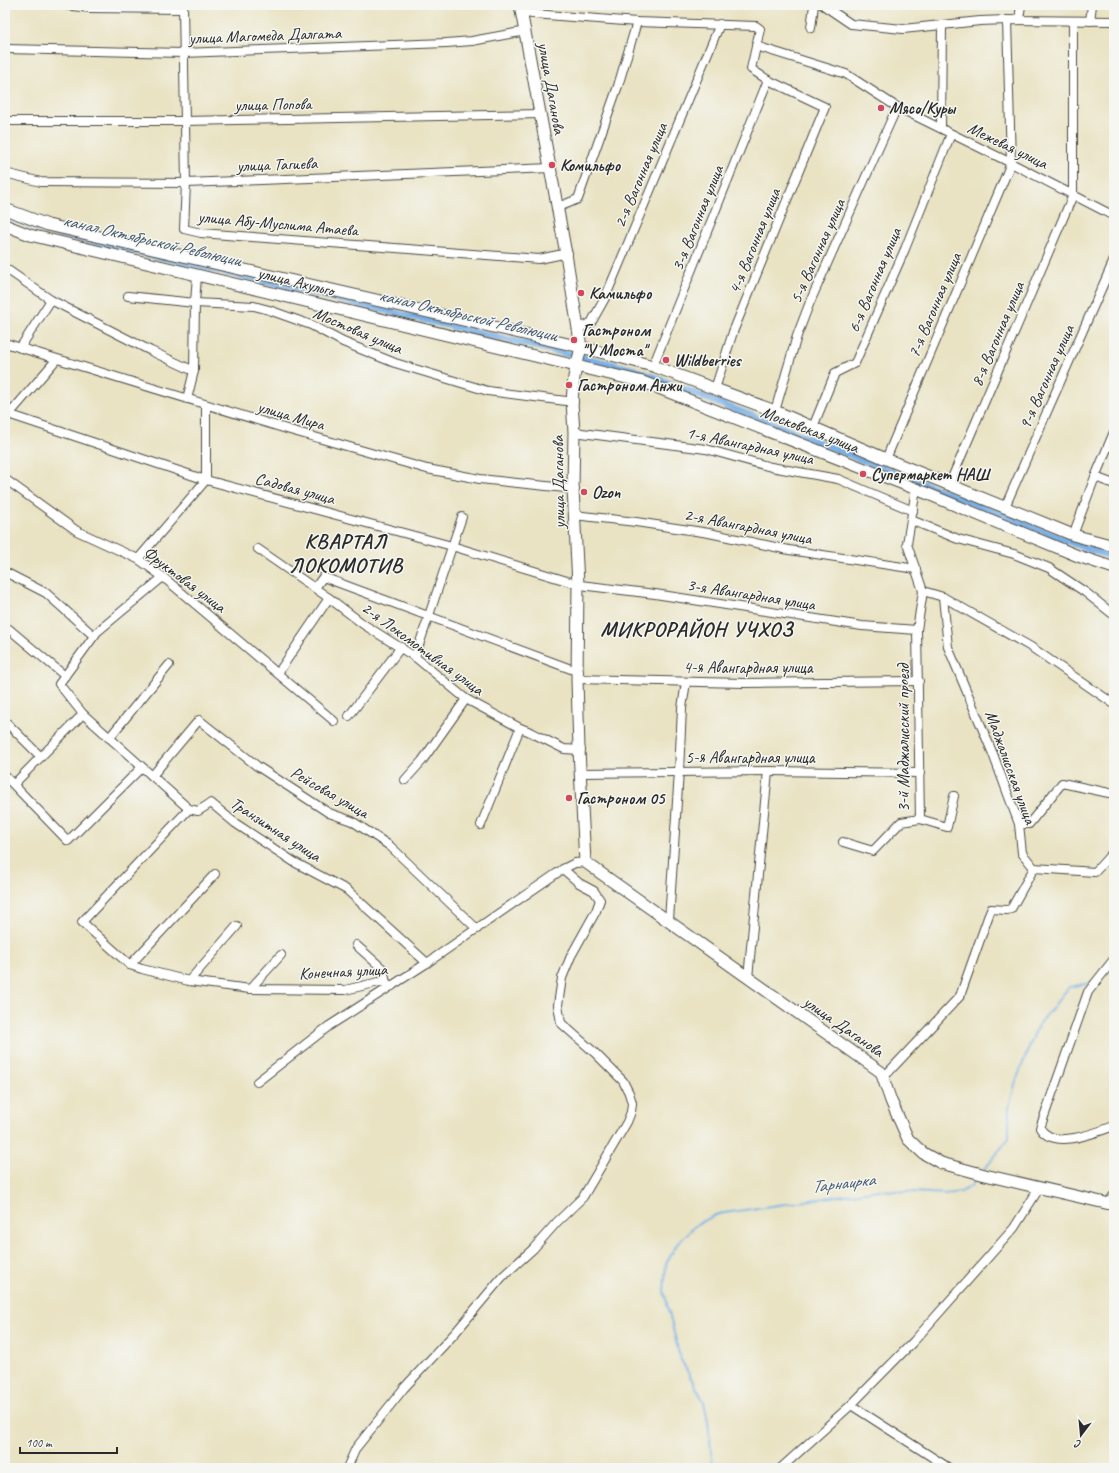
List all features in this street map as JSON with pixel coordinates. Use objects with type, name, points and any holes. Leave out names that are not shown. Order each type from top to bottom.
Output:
[{"type":"main road","name":"улица Даганова","points":[[521,9],[584,348],[579,367],[574,377],[573,402],[575,432],[574,489],[579,584],[578,676],[580,750],[586,862],[880,1072],[884,1078],[891,1101],[908,1139],[923,1153],[941,1163],[1040,1188],[1111,1202]]},
{"type":"main road","points":[[5,209],[48,225],[584,348],[653,366],[775,411],[886,459],[1073,535],[1114,546]]},
{"type":"main road","name":"улица Ахульго","points":[[5,225],[30,235],[579,367]]},
{"type":"main road","name":"Московская улица","points":[[579,367],[643,382],[916,489],[1078,556],[1114,568]]},
{"type":"street","points":[[64,5],[90,8],[183,7]]},
{"type":"street","points":[[810,28],[814,5]]},
{"type":"street","points":[[823,5],[851,24],[903,28],[1007,20],[1114,21]]},
{"type":"street","points":[[1019,20],[1021,5]]},
{"type":"street","points":[[1090,21],[1092,5]]},
{"type":"street","name":"улица Абу-Муслима Атаева","points":[[183,7],[186,183],[184,229],[201,233],[539,259],[567,254]]},
{"type":"street","points":[[521,9],[637,22],[756,26],[760,29],[751,69],[768,80]]},
{"type":"street","points":[[1007,20],[1010,163]]},
{"type":"street","points":[[1073,21],[1073,195]]},
{"type":"street","points":[[557,208],[578,199],[618,86],[637,22]]},
{"type":"street","name":"2-я Вагонная улица","points":[[580,327],[591,324],[605,298],[720,24]]},
{"type":"street","points":[[941,128],[942,25]]},
{"type":"street","name":"улица Магомеда Далгата","points":[[5,49],[184,54],[446,43],[472,41],[525,31]]},
{"type":"street","name":"Межевая улица","points":[[756,46],[846,74],[897,107],[1114,216]]},
{"type":"street","name":"4-я Вагонная улица","points":[[715,389],[733,332],[825,107],[768,80]]},
{"type":"street","name":"3-я Вагонная улица","points":[[653,366],[768,80]]},
{"type":"street","name":"5-я Вагонная улица","points":[[775,411],[797,336],[810,302],[897,107]]},
{"type":"street","name":"улица Попова","points":[[5,121],[184,121],[540,114]]},
{"type":"street","name":"6-я Вагонная улица","points":[[813,427],[836,373],[855,363],[951,134]]},
{"type":"street","name":"7-я Вагонная улица","points":[[886,459],[1010,163]]},
{"type":"street","name":"улица Тагиева","points":[[5,173],[41,182],[186,183],[551,168]]},
{"type":"street","name":"8-я Вагонная улица","points":[[949,485],[1073,195]]},
{"type":"street","name":"9-я Вагонная улица","points":[[1005,507],[1114,260]]},
{"type":"street","points":[[5,268],[51,300],[151,351],[194,371]]},
{"type":"street","points":[[187,398],[194,371],[197,275]]},
{"type":"street","name":"Мостовая улица","points":[[128,296],[195,303],[254,306],[311,325],[343,342],[395,363],[488,391],[573,402]]},
{"type":"street","points":[[20,348],[51,300]]},
{"type":"street","name":"улица Мира","points":[[5,343],[56,360],[187,398],[206,405],[427,469],[480,479],[574,489]]},
{"type":"street","points":[[6,415],[56,360]]},
{"type":"street","points":[[138,559],[206,480],[206,405]]},
{"type":"street","name":"Садовая улица","points":[[6,415],[206,480],[452,546],[579,584]]},
{"type":"street","name":"1-я Авангардная улица","points":[[575,432],[706,449],[771,466],[838,479],[913,511]]},
{"type":"street","points":[[1073,535],[1114,432]]},
{"type":"street","points":[[1095,477],[1114,484]]},
{"type":"street","name":"Фруктовая улица","points":[[5,479],[78,531],[138,559],[163,577],[334,721]]},
{"type":"street","points":[[916,489],[907,544],[923,591],[943,597],[1031,647],[1114,704]]},
{"type":"street","name":"2-я Авангардная улица","points":[[575,515],[709,533],[789,550],[916,569]]},
{"type":"street","points":[[415,657],[462,517]]},
{"type":"street","points":[[912,520],[958,539],[1014,554],[1049,568],[1085,592],[1114,615]]},
{"type":"street","name":"2-я Локомотивная улица","points":[[258,549],[329,598],[362,624],[415,657],[466,699],[520,728],[564,749],[580,750]]},
{"type":"street","points":[[5,572],[46,593],[94,636]]},
{"type":"street","points":[[163,577],[97,632],[58,684],[83,714],[189,809]]},
{"type":"street","name":"4-я Авангардная улица","points":[[315,588],[323,577],[578,676],[686,682],[743,683],[919,681]]},
{"type":"street","name":"3-я Авангардная улица","points":[[579,584],[655,594],[862,626],[917,630]]},
{"type":"street","name":"3-й Маджалисский проезд","points":[[843,842],[873,851],[901,822],[920,819],[917,630],[923,591]]},
{"type":"street","name":"Маджалисская улица","points":[[943,597],[948,647],[993,754],[1019,824],[1022,853],[1034,868]]},
{"type":"street","points":[[278,673],[329,598]]},
{"type":"street","points":[[9,629],[65,676]]},
{"type":"street","points":[[349,716],[401,647]]},
{"type":"street","points":[[110,738],[169,664]]},
{"type":"street","points":[[669,921],[680,772],[682,708],[686,682]]},
{"type":"street","points":[[405,780],[422,761],[466,699]]},
{"type":"street","points":[[14,784],[83,714]]},
{"type":"street","name":"Рейсовая улица","points":[[152,776],[199,720],[256,766],[329,813],[352,821],[390,846],[477,930]]},
{"type":"street","points":[[5,721],[41,757]]},
{"type":"street","points":[[481,825],[520,728]]},
{"type":"street","points":[[5,776],[68,841],[142,767]]},
{"type":"street","points":[[748,977],[768,771]]},
{"type":"street","name":"5-я Авангардная улица","points":[[581,773],[768,771],[920,773]]},
{"type":"street","points":[[1019,824],[1030,824],[1062,783],[1109,793]]},
{"type":"street","points":[[920,819],[947,827],[954,796]]},
{"type":"street","name":"Транзитная улица","points":[[189,809],[198,811],[211,803],[235,823],[294,862],[347,890],[427,963]]},
{"type":"street","name":"Конечная улица","points":[[189,809],[82,922],[130,965],[189,981],[250,988],[345,990],[379,982],[389,984],[427,963],[477,930],[563,869],[575,863],[586,862]]},
{"type":"street","points":[[884,1078],[960,996],[991,909],[1011,909],[1034,868],[1095,872],[1114,851]]},
{"type":"street","points":[[347,1468],[356,1448],[404,1388],[455,1333],[502,1277],[533,1249],[557,1222],[583,1198],[621,1134],[631,1112],[632,1103],[629,1092],[622,1081],[595,1053],[561,1023],[558,1005],[562,978],[571,956],[596,911],[600,900],[594,891],[579,883],[563,869]]},
{"type":"street","points":[[130,965],[215,874]]},
{"type":"street","points":[[189,981],[237,926]]},
{"type":"street","points":[[257,1082],[329,1026],[389,984],[383,969],[356,945]]},
{"type":"street","points":[[250,988],[281,955]]},
{"type":"street","points":[[1114,959],[1088,992],[1040,1128],[1043,1134],[1051,1137],[1067,1138],[1084,1137],[1114,1126]]},
{"type":"street","points":[[781,1468],[850,1405],[914,1341],[1009,1234],[1040,1188]]},
{"type":"street","points":[[850,1405],[949,1468]]},
{"type":"waterway","name":"канал Октябрьской Революции","points":[[5,215],[47,231],[635,370],[1088,549],[1114,557]]},
{"type":"waterway","name":"Тарнаирка","points":[[984,1170],[1009,1138],[1009,1107],[1016,1081],[1037,1027],[1069,987],[1092,982]]},
{"type":"waterway","name":"Тарнаирка","points":[[713,1468],[708,1422],[704,1402],[680,1358],[664,1291],[666,1264],[677,1244],[697,1224],[718,1214],[879,1190],[946,1194],[961,1192],[971,1186],[978,1176]]},
{"type":"place","name":"Мясо/Куры","points":[[881,108]]},
{"type":"place","name":"Комильфо","points":[[552,165]]},
{"type":"place","name":"Камильфо","points":[[581,293]]},
{"type":"place","name":"Гастроном \"У Моста\"","points":[[574,340]]},
{"type":"place","name":"Wildberries","points":[[666,360]]},
{"type":"place","name":"Гастроном Анжи","points":[[569,385]]},
{"type":"place","name":"Супермаркет НАШ","points":[[863,474]]},
{"type":"place","name":"Ozon","points":[[584,492]]},
{"type":"place","name":"Гастроном 05","points":[[569,798]]},
{"type":"district","name":"КВАРТАЛ ЛОКОМОТИВ","points":[[346,553]]},
{"type":"district","name":"МИКРОРАЙОН УЧХОЗ","points":[[697,629]]}]
